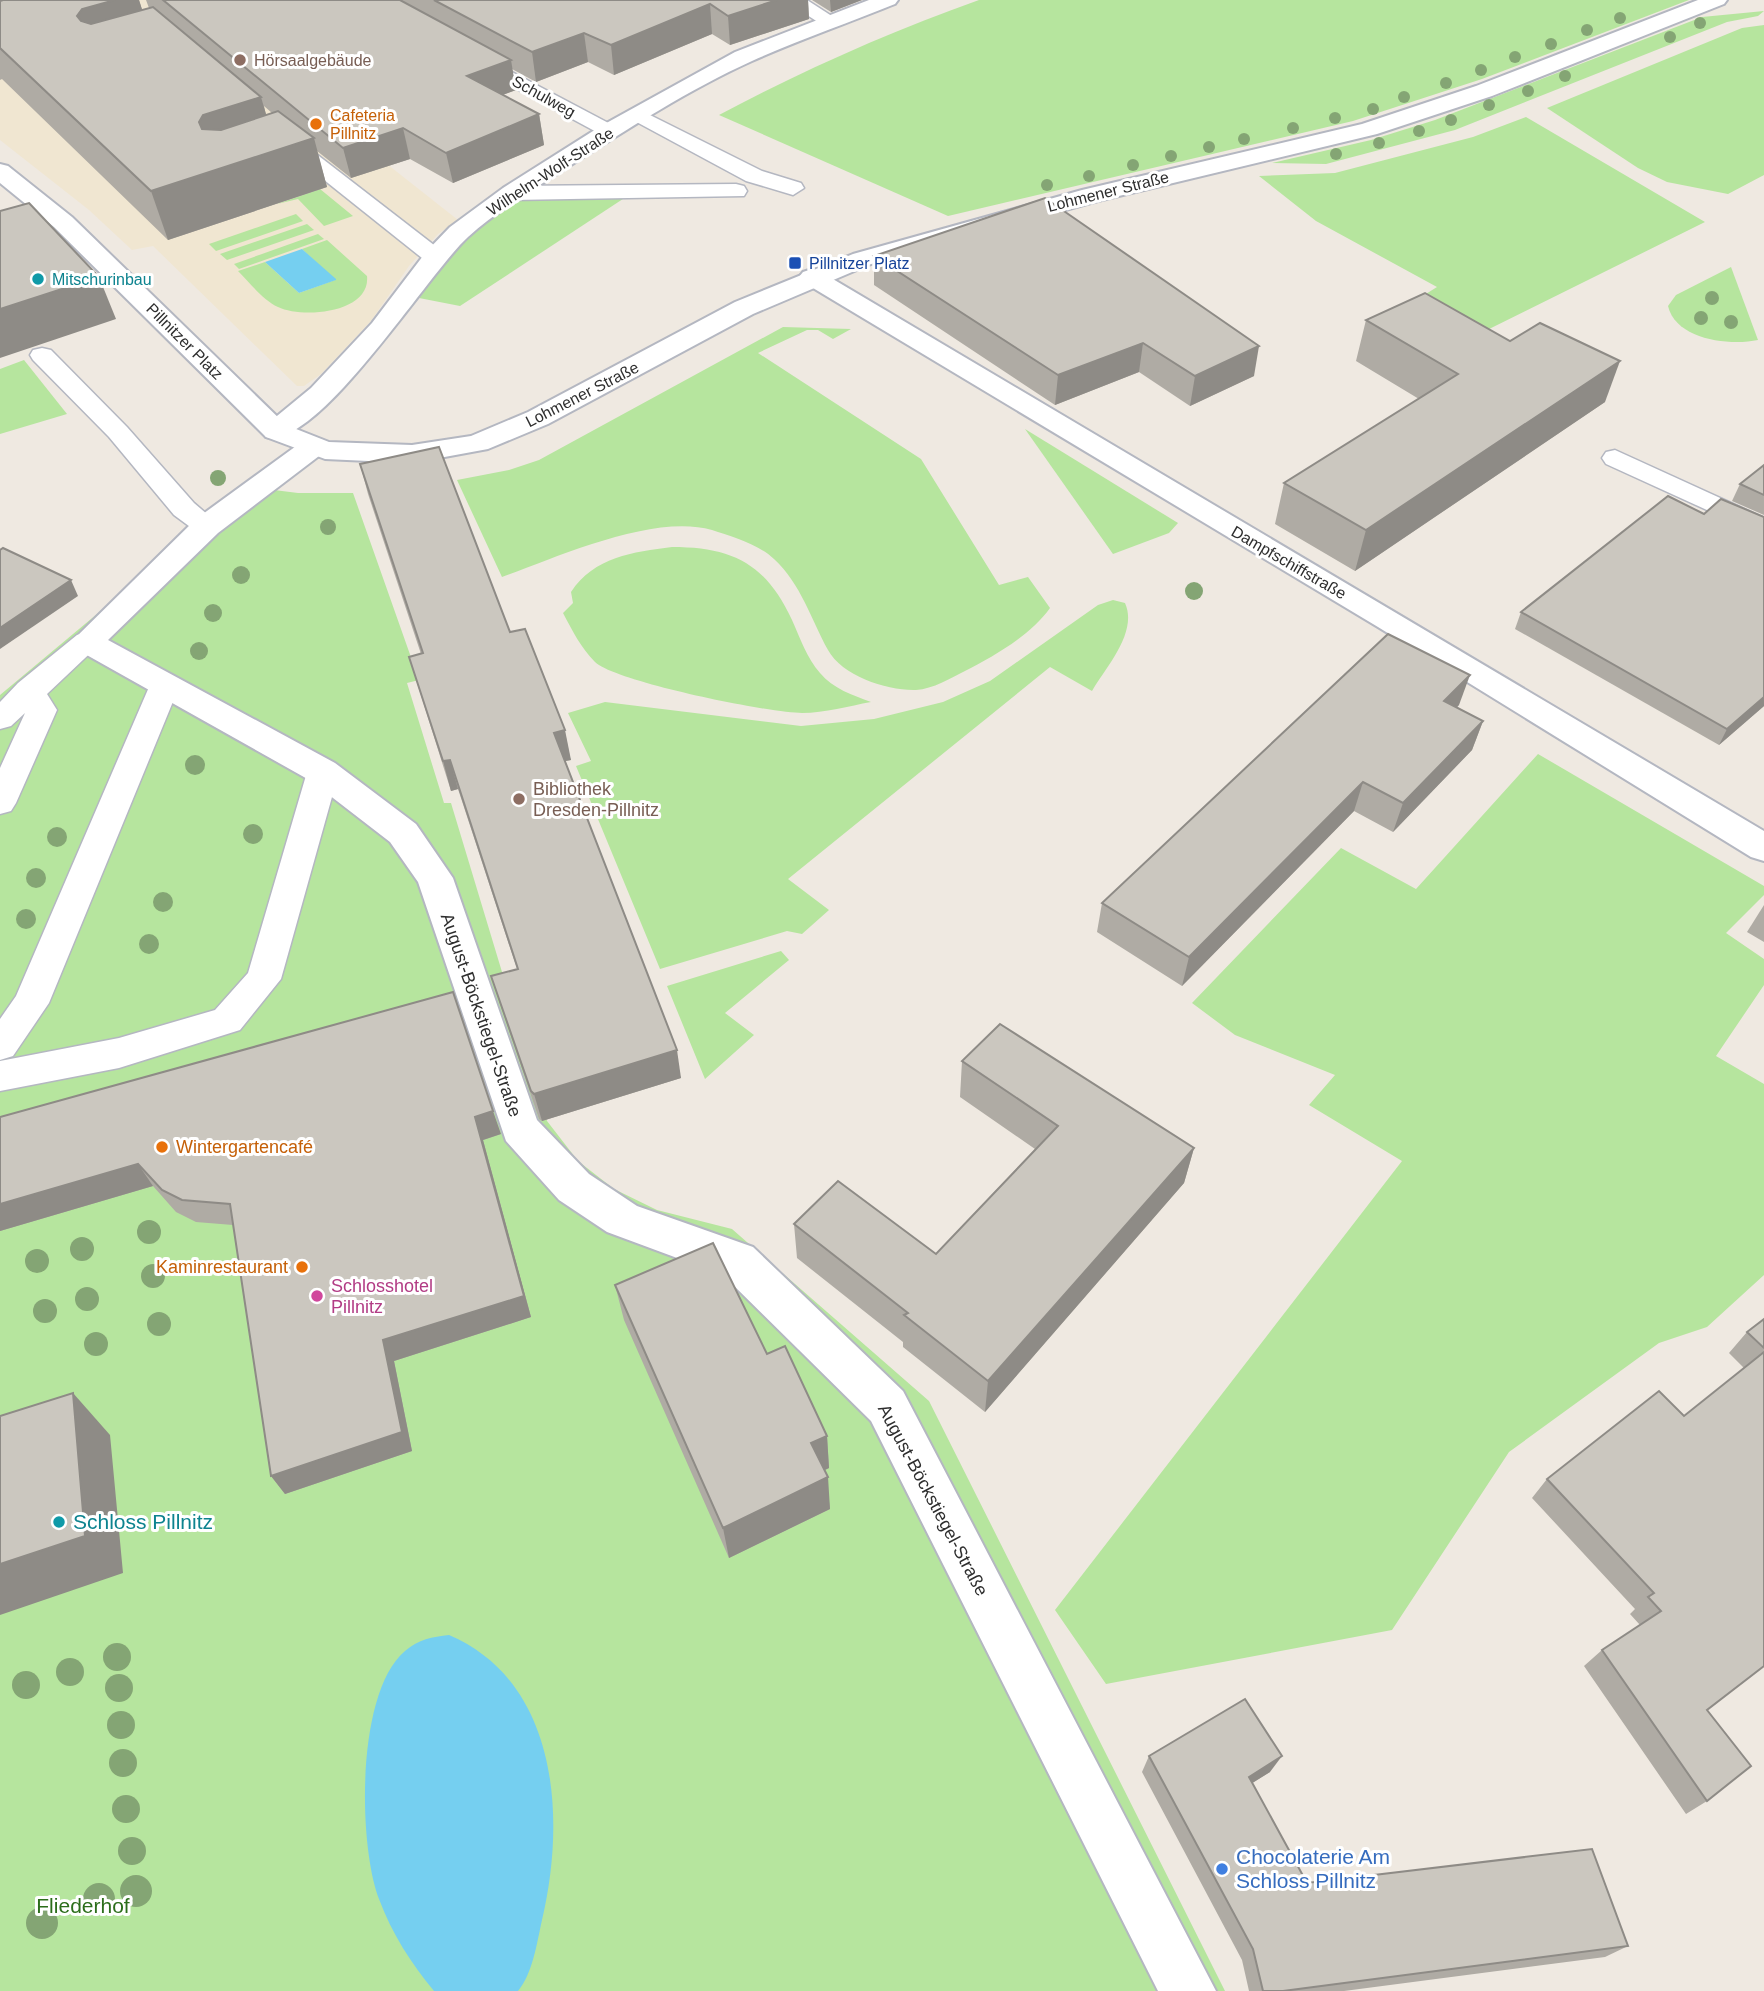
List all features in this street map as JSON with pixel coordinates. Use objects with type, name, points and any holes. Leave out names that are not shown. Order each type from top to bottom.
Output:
[{"type":"street","name":"Wilhelm-Wolf-Straße","points":[[276,430],[308,407],[347,366],[381,329],[435,257],[459,232],[512,193],[609,131],[743,57],[888,0]]},
{"type":"street","name":"Lohmener Straße","points":[[313,447],[359,454],[412,454],[478,443],[538,418],[744,308],[812,277],[887,251],[990,221],[1368,129],[1484,91],[1717,0]]},
{"type":"street","name":"Pillnitzer Platz","points":[[0,171],[63,222],[276,430],[313,447]]},
{"type":"street","name":"Dampfschiffstraße","points":[[812,277],[1764,848]]},
{"type":"street","points":[[87,642],[207,526],[313,447]]},
{"type":"street","name":"August-Böckstiegel-Straße","points":[[87,642],[164,687],[323,772],[403,833],[435,878],[520,1129],[574,1187],[622,1219],[738,1261],[887,1406],[1188,1991]]},
{"type":"lane","points":[[793,0],[831,22]]},
{"type":"lane","name":"Schulweg","points":[[451,45],[609,131]]},
{"type":"lane","points":[[638,115],[754,176],[793,188]]},
{"type":"lane","points":[[267,124],[435,257]]},
{"type":"lane","points":[[273,155],[295,148]]},
{"type":"lane","points":[[512,193],[736,191]]},
{"type":"lane","points":[[42,355],[118,432],[184,509],[207,526]]},
{"type":"lane","points":[[1615,458],[1764,527]]},
{"type":"lane","points":[[0,719],[29,690],[87,642]]},
{"type":"lane","points":[[0,1046],[31,1003],[164,687]]},
{"type":"lane","points":[[0,803],[43,710],[29,690]]},
{"type":"lane","points":[[0,1076],[119,1053],[227,1020],[264,979],[323,772]]},
{"type":"shaded area","points":[[0,0],[232,0],[354,138],[458,220],[438,234],[409,266],[371,321],[321,374],[304,386],[297,386],[153,246],[132,250],[89,210],[0,140]]},
{"type":"green space","points":[[979,0],[1689,0],[1482,79],[1353,121],[948,216],[719,115],[847,53]]},
{"type":"green space","points":[[1764,11],[1758,16],[1727,22],[1455,130],[1326,164],[1272,163],[1371,140],[1435,120],[1702,17]]},
{"type":"green space","points":[[1764,25],[1764,175],[1728,194],[1667,182],[1638,168],[1547,108],[1742,28]]},
{"type":"green space","points":[[1526,117],[1705,222],[1475,336],[1413,302],[1437,287],[1316,221],[1259,176],[1335,173],[1473,137]]},
{"type":"green space","points":[[320,189],[353,216],[324,226],[298,199],[277,204]]},
{"type":"green space","points":[[629,195],[460,306],[419,298],[453,253],[480,227],[524,196]]},
{"type":"green space","points":[[296,214],[303,221],[216,251],[209,244]]},
{"type":"green space","points":[[307,224],[314,230],[227,260],[220,254]]},
{"type":"green space","points":[[318,234],[324,239],[239,269],[234,264]]},
{"type":"green space","points":[[327,240],[367,276],[365,288],[358,298],[333,310],[303,312],[278,307],[257,291],[238,271],[265,262],[299,293],[335,280],[302,249]]},
{"type":"green space","points":[[1731,267],[1758,340],[1733,342],[1705,338],[1682,326],[1673,317],[1668,306],[1676,295]]},
{"type":"green space","points":[[783,327],[851,329],[833,339],[818,330],[807,330],[758,353],[921,459],[999,585],[1028,577],[1050,608],[1033,627],[1000,652],[929,688],[905,690],[867,680],[835,659],[791,579],[768,554],[728,535],[689,526],[635,532],[577,549],[502,577],[457,480],[509,470],[539,460]]},
{"type":"green space","points":[[24,360],[67,414],[0,434],[0,369]]},
{"type":"green space","points":[[1025,429],[1178,523],[1169,533],[1113,554]]},
{"type":"green space","name":"Fliederhof","points":[[249,487],[298,493],[353,493],[419,680],[407,683],[444,803],[451,803],[547,1121],[578,1161],[614,1189],[657,1210],[732,1229],[929,1401],[1225,1991],[0,1991],[0,695]]},
{"type":"green space","points":[[672,547],[730,555],[759,572],[782,601],[815,667],[825,679],[850,694],[871,702],[819,712],[785,712],[661,687],[609,670],[595,662],[581,645],[563,613],[573,603],[571,592],[591,571],[616,558]]},
{"type":"green space","points":[[1113,600],[1125,603],[1127,625],[1119,648],[1092,691],[1050,667],[788,879],[829,910],[802,934],[787,931],[660,969],[576,766],[591,761],[568,713],[605,702],[801,726],[874,719],[943,702],[990,681],[1098,605]]},
{"type":"green space","points":[[1538,754],[1764,886],[1764,895],[1726,933],[1764,959],[1764,985],[1716,1056],[1764,1084],[1764,1275],[1707,1327],[1659,1343],[1509,1452],[1392,1630],[1106,1684],[1055,1610],[1402,1161],[1309,1105],[1335,1075],[1235,1035],[1192,1003],[1341,848],[1416,889]]},
{"type":"green space","points":[[781,951],[789,960],[725,1013],[754,1035],[705,1079],[667,986]]},
{"type":"water","points":[[302,249],[336,280],[299,293],[265,262]]},
{"type":"water","points":[[449,1635],[486,1657],[513,1685],[533,1719],[546,1757],[552,1798],[553,1839],[549,1881],[534,1957],[518,1991],[434,1991],[396,1936],[384,1912],[372,1874],[367,1843],[366,1770],[377,1699],[389,1671],[405,1651],[426,1639]]},
{"type":"building","points":[[115,0],[82,9],[77,16],[81,21],[91,24],[153,7],[261,97],[203,115],[199,122],[202,129],[221,130],[278,111],[314,138],[151,191],[0,48],[0,1]]},
{"type":"building","points":[[163,0],[400,0],[511,60],[467,76],[539,114],[446,153],[403,128],[343,148]]},
{"type":"building","points":[[434,0],[777,0],[728,16],[710,4],[611,45],[584,33],[532,52]]},
{"type":"building","points":[[1045,198],[1259,346],[1195,376],[1143,343],[1058,375],[874,256]]},
{"type":"building","points":[[29,203],[99,277],[0,309],[0,211]]},
{"type":"building","points":[[1425,293],[1510,341],[1540,323],[1620,361],[1366,530],[1284,483],[1458,374],[1366,320]]},
{"type":"building","points":[[439,447],[510,632],[525,629],[565,730],[554,733],[677,1050],[534,1094],[491,976],[518,969],[450,760],[443,761],[409,657],[423,653],[360,464]]},
{"type":"building","points":[[1764,465],[1764,495],[1740,484]]},
{"type":"building","points":[[1668,496],[1704,514],[1721,499],[1764,517],[1764,697],[1727,729],[1521,612]]},
{"type":"building","points":[[3,548],[71,580],[0,628],[0,550]]},
{"type":"building","points":[[1388,634],[1470,675],[1444,701],[1483,721],[1403,803],[1363,782],[1189,957],[1102,903]]},
{"type":"building","points":[[453,992],[493,1111],[475,1117],[524,1296],[383,1340],[402,1432],[271,1476],[230,1204],[182,1200],[162,1190],[138,1164],[0,1204],[0,1117]]},
{"type":"building","points":[[1000,1024],[1194,1148],[988,1381],[904,1315],[908,1313],[794,1224],[838,1181],[936,1254],[1058,1126],[962,1061]]},
{"type":"building","points":[[713,1243],[767,1354],[785,1346],[827,1436],[811,1443],[828,1477],[723,1528],[615,1285]]},
{"type":"building","points":[[1764,1319],[1764,1348],[1747,1332]]},
{"type":"building","points":[[1764,1352],[1764,1666],[1707,1710],[1751,1766],[1707,1801],[1602,1650],[1661,1611],[1648,1597],[1654,1593],[1547,1479],[1659,1391],[1684,1416]]},
{"type":"building","points":[[73,1393],[85,1536],[0,1564],[0,1416]]},
{"type":"building","points":[[1245,1699],[1282,1756],[1249,1777],[1307,1883],[1592,1849],[1628,1946],[1283,1991],[1263,1991],[1253,1949],[1149,1756]]},
{"type":"place","name":"Hörsaalgebäude","points":[[240,60]]},
{"type":"place","name":"Cafeteria Pillnitz","points":[[316,124]]},
{"type":"place","name":"Pillnitzer Platz","points":[[795,263]]},
{"type":"place","name":"Mitschurinbau","points":[[38,279]]},
{"type":"place","name":"Bibliothek Dresden-Pillnitz","points":[[519,799]]},
{"type":"place","name":"Wintergartencafé","points":[[162,1147]]},
{"type":"place","name":"Kaminrestaurant","points":[[302,1267]]},
{"type":"place","name":"Schlosshotel Pillnitz","points":[[317,1296]]},
{"type":"place","name":"Schloss Pillnitz","points":[[59,1522]]},
{"type":"place","name":"Chocolaterie Am Schloss Pillnitz","points":[[1222,1869]]}]
